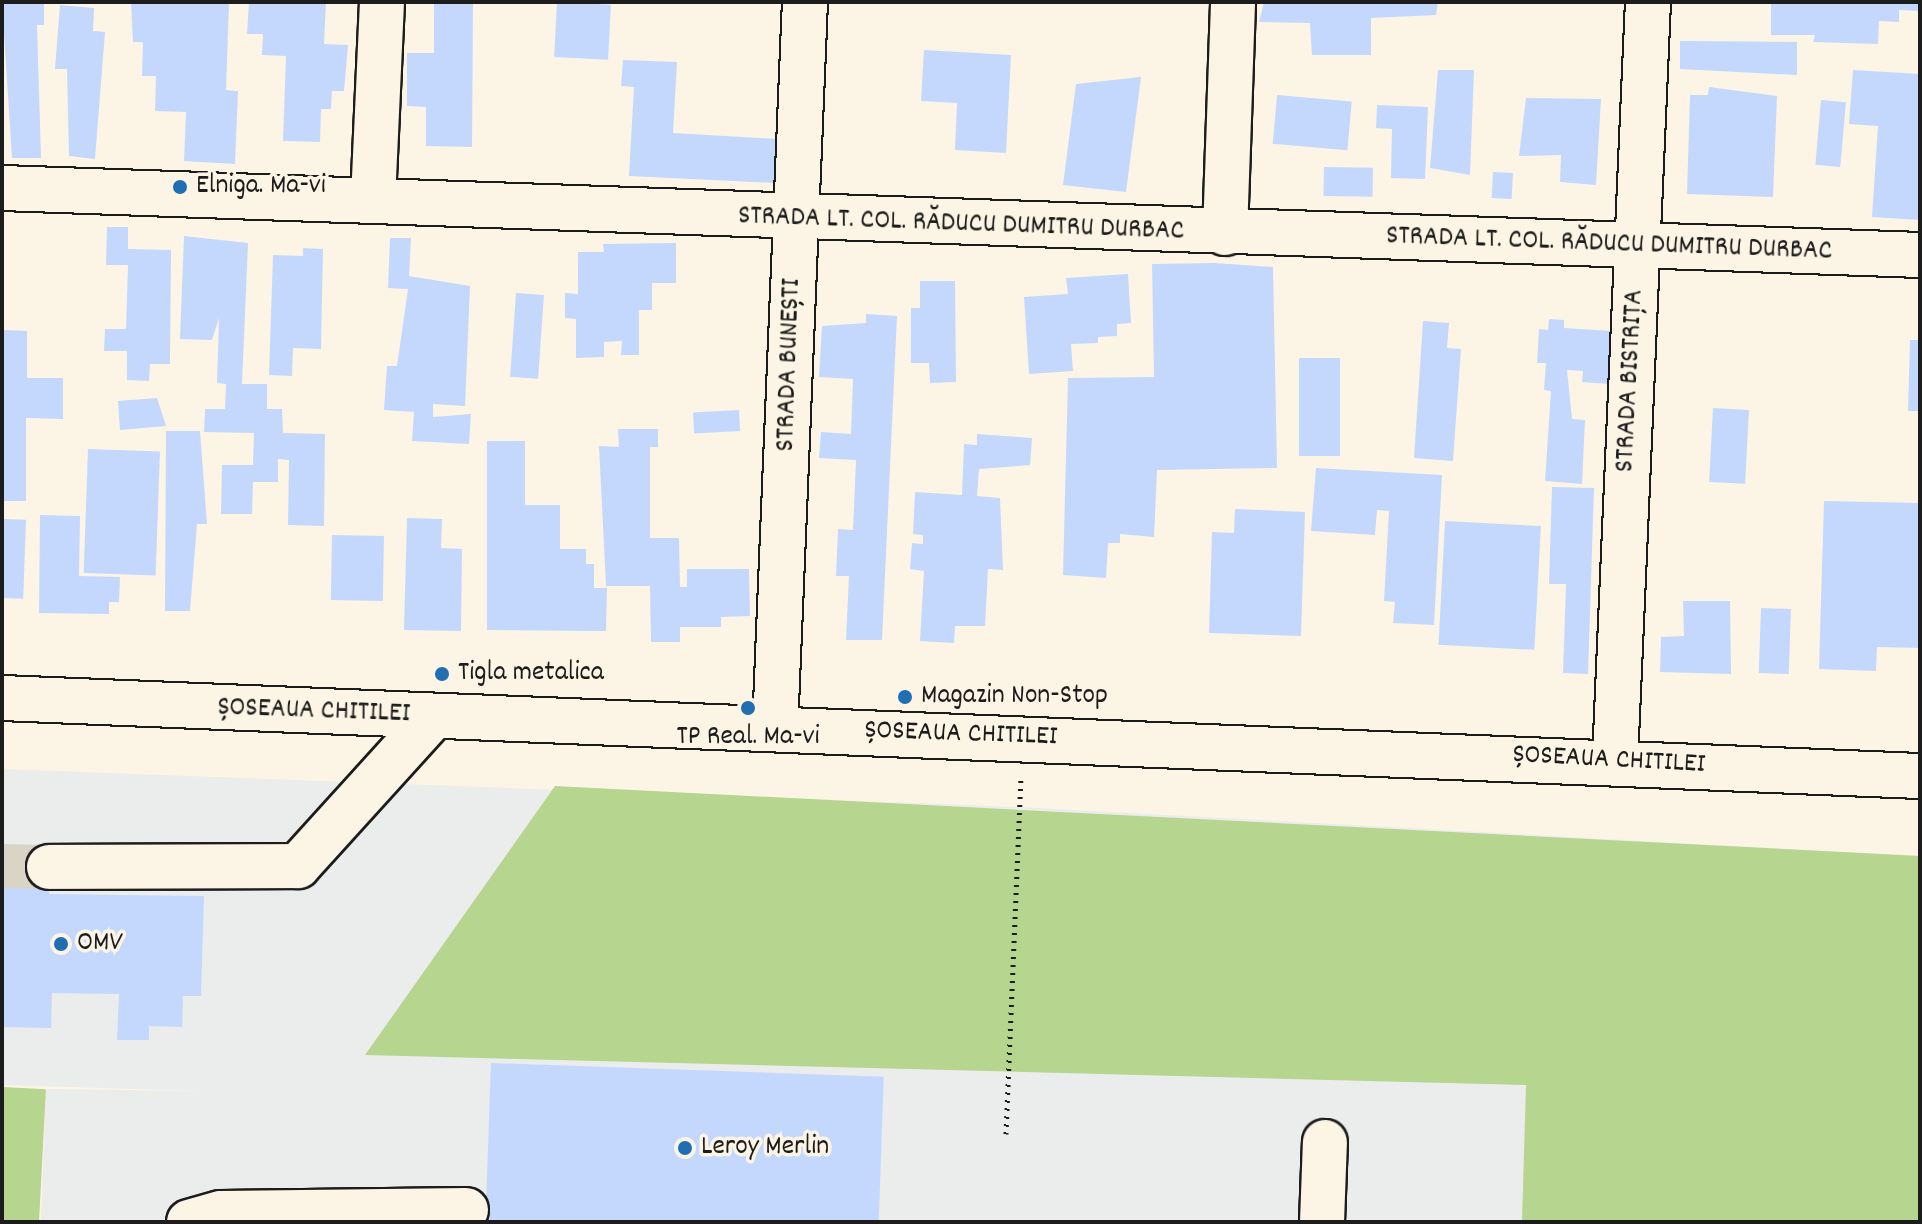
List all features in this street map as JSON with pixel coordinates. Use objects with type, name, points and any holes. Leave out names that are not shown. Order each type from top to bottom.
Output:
[{"type":"street","points":[[373,200],[382,2]]},
{"type":"street","name":"STRADA BUNEȘTI","points":[[775,729],[805,2]]},
{"type":"street","points":[[1225,233],[1233,2]]},
{"type":"street","name":"STRADA BISTRIȚA","points":[[1615,760],[1648,2]]},
{"type":"street","name":"STRADA LT. COL. RĂDUCU DUMITRU DURBAC","points":[[2,188],[373,200],[796,219],[1920,255]]},
{"type":"street","name":"ȘOSEAUA CHITILEI","points":[[2,698],[433,717],[1615,760],[1920,776]]},
{"type":"street","points":[[49,867],[298,866],[433,717]]},
{"type":"street","points":[[1322,1222],[1325,1142]]},
{"type":"street","points":[[189,1222],[221,1213],[466,1210]]},
{"type":"path","points":[[1006,1134],[1023,737]]},
{"type":"shaded area","points":[[2,769],[1020,807],[1920,856],[1920,1222],[41,1222],[46,1089],[205,1091],[2,1085]]},
{"type":"green space","points":[[555,786],[1920,856],[1920,1222],[1522,1222],[1526,1085],[365,1055]]},
{"type":"green space","points":[[2,1087],[46,1089],[39,1222],[2,1222]]},
{"type":"building","points":[[2,2],[44,2],[44,25],[37,25],[41,158],[12,158]]},
{"type":"building","points":[[131,2],[229,2],[226,90],[238,91],[235,164],[184,161],[186,112],[155,111],[156,76],[142,76],[143,42],[133,42]]},
{"type":"building","points":[[249,2],[326,2],[324,44],[348,45],[344,91],[332,91],[331,109],[321,109],[320,142],[283,141],[286,56],[262,55],[263,34],[247,34]]},
{"type":"building","points":[[434,2],[473,2],[472,147],[426,146],[426,107],[407,106],[407,53],[434,53]]},
{"type":"building","points":[[557,2],[611,5],[608,60],[554,57]]},
{"type":"building","points":[[1264,2],[1438,2],[1436,15],[1371,18],[1371,55],[1312,55],[1310,23],[1259,22]]},
{"type":"building","points":[[1771,2],[1920,2],[1920,11],[1899,10],[1899,22],[1879,21],[1878,44],[1813,42],[1815,35],[1771,35]]},
{"type":"building","points":[[60,5],[94,8],[93,31],[105,32],[95,159],[69,156],[67,69],[55,69]]},
{"type":"building","points":[[1680,41],[1797,42],[1797,75],[1680,69]]},
{"type":"building","points":[[924,50],[1011,55],[1006,153],[955,150],[957,103],[921,101]]},
{"type":"building","points":[[623,60],[677,62],[673,133],[778,139],[776,183],[629,176],[634,87],[621,86]]},
{"type":"building","points":[[1438,70],[1474,70],[1470,175],[1430,168]]},
{"type":"building","points":[[1853,70],[1920,74],[1920,220],[1872,217],[1878,126],[1849,124]]},
{"type":"building","points":[[1141,77],[1126,192],[1063,185],[1076,84]]},
{"type":"building","points":[[1709,87],[1777,96],[1773,197],[1687,194],[1690,95],[1708,95]]},
{"type":"building","points":[[1277,95],[1352,102],[1347,150],[1273,144]]},
{"type":"building","points":[[1526,98],[1601,99],[1596,185],[1560,182],[1561,155],[1519,156]]},
{"type":"building","points":[[1821,100],[1846,102],[1840,167],[1815,165]]},
{"type":"building","points":[[1377,105],[1428,107],[1425,179],[1391,178],[1392,129],[1376,128]]},
{"type":"building","points":[[1324,167],[1373,168],[1372,197],[1323,196]]},
{"type":"building","points":[[1493,172],[1513,173],[1512,199],[1492,198]]},
{"type":"building","points":[[107,227],[128,227],[128,249],[171,250],[170,364],[150,364],[149,381],[127,380],[127,351],[104,351],[105,329],[126,329],[128,265],[106,265]]},
{"type":"building","points":[[184,236],[248,243],[242,384],[267,384],[267,409],[282,409],[283,433],[325,434],[324,526],[288,525],[289,460],[278,459],[278,482],[253,482],[252,514],[221,514],[222,465],[253,465],[254,433],[204,432],[205,409],[225,409],[226,384],[217,383],[219,318],[212,340],[180,339]]},
{"type":"building","points":[[390,238],[411,238],[409,276],[470,286],[465,406],[433,404],[433,417],[471,414],[469,444],[412,441],[414,412],[384,410],[387,366],[397,366],[408,289],[388,288]]},
{"type":"building","points":[[676,243],[676,283],[652,283],[652,310],[639,310],[639,355],[621,355],[622,341],[604,342],[604,357],[576,358],[576,319],[565,318],[565,293],[578,294],[578,252],[604,252],[603,244]]},
{"type":"building","points":[[303,248],[323,249],[321,349],[293,348],[292,376],[269,375],[273,255],[303,256]]},
{"type":"building","points":[[1215,263],[1273,267],[1277,468],[1157,470],[1154,537],[1120,534],[1120,543],[1108,543],[1106,578],[1063,575],[1068,378],[1154,377],[1152,264]]},
{"type":"building","points":[[1128,274],[1131,323],[1117,324],[1117,336],[1098,337],[1098,343],[1071,344],[1073,371],[1029,374],[1024,297],[1068,294],[1066,278]]},
{"type":"building","points":[[920,281],[955,281],[956,382],[930,383],[929,363],[911,363],[911,308],[920,308]]},
{"type":"building","points":[[516,293],[544,295],[538,379],[510,377]]},
{"type":"building","points":[[866,314],[897,316],[882,640],[846,640],[849,576],[836,576],[838,529],[853,530],[856,460],[819,458],[821,432],[851,434],[853,379],[819,377],[822,326],[866,323]]},
{"type":"building","points":[[1549,319],[1564,320],[1564,328],[1612,331],[1609,384],[1582,382],[1583,371],[1567,370],[1572,419],[1585,420],[1582,484],[1545,481],[1551,391],[1544,390],[1546,363],[1537,363],[1539,329],[1548,330]]},
{"type":"building","points":[[1423,321],[1449,323],[1447,348],[1461,349],[1453,461],[1414,458]]},
{"type":"building","points":[[4,330],[27,331],[27,378],[63,378],[63,419],[26,418],[26,501],[2,501]]},
{"type":"building","points":[[1910,340],[1920,340],[1920,411],[1908,411]]},
{"type":"building","points":[[1299,358],[1340,358],[1340,456],[1299,456]]},
{"type":"building","points":[[157,398],[166,426],[120,430],[118,401]]},
{"type":"building","points":[[1713,408],[1749,410],[1745,484],[1709,482]]},
{"type":"building","points":[[739,410],[740,431],[694,433],[693,412]]},
{"type":"building","points":[[618,429],[658,429],[658,447],[650,447],[650,538],[679,538],[680,587],[687,587],[687,569],[749,569],[750,616],[721,617],[721,627],[680,627],[680,642],[651,642],[650,586],[606,586],[599,446],[619,447]]},
{"type":"building","points":[[166,431],[200,431],[207,524],[197,524],[190,611],[165,611]]},
{"type":"building","points":[[977,434],[1032,438],[1030,465],[979,469],[977,496],[1000,498],[1003,570],[988,569],[985,626],[955,626],[954,643],[920,641],[924,571],[910,569],[912,543],[923,544],[923,535],[913,534],[915,492],[962,495],[964,444],[977,445]]},
{"type":"building","points":[[487,441],[525,441],[525,505],[560,505],[560,549],[586,549],[586,564],[594,564],[594,588],[607,588],[606,631],[487,630]]},
{"type":"building","points":[[88,449],[160,452],[156,575],[84,573]]},
{"type":"building","points":[[1316,468],[1442,475],[1434,625],[1393,623],[1395,602],[1384,601],[1389,511],[1377,510],[1375,535],[1311,531]]},
{"type":"building","points":[[1552,487],[1594,488],[1588,674],[1563,673],[1566,584],[1549,584]]},
{"type":"building","points":[[1824,501],[1920,503],[1920,648],[1877,647],[1876,671],[1819,669]]},
{"type":"building","points":[[1235,509],[1305,512],[1301,636],[1209,633],[1212,532],[1234,533]]},
{"type":"building","points":[[40,515],[80,516],[79,576],[120,577],[119,602],[109,602],[109,614],[39,613]]},
{"type":"building","points":[[407,518],[442,519],[441,548],[462,549],[461,631],[404,630]]},
{"type":"building","points":[[2,519],[26,520],[23,599],[2,598]]},
{"type":"building","points":[[1445,521],[1541,526],[1534,650],[1439,645]]},
{"type":"building","points":[[332,535],[384,536],[383,601],[331,600]]},
{"type":"building","points":[[1683,601],[1730,601],[1731,674],[1660,672],[1661,637],[1684,636]]},
{"type":"building","points":[[1761,608],[1791,609],[1789,674],[1759,673]]},
{"type":"building","points":[[2,854],[50,855],[49,894],[204,896],[201,996],[183,996],[182,1027],[149,1026],[149,1040],[117,1040],[119,994],[52,993],[51,1028],[2,1027]]},
{"type":"building","name":"Leroy Merlin","points":[[491,1063],[884,1077],[879,1222],[485,1222]]},
{"type":"tunnel","points":[[2,866],[49,867]]},
{"type":"place","name":"Elniga. Ma-vi","points":[[180,187]]},
{"type":"place","name":"Tigla metalica","points":[[442,674]]},
{"type":"place","name":"Magazin Non-Stop","points":[[905,697]]},
{"type":"place","name":"TP Real. Ma-vi","points":[[748,708]]},
{"type":"place","name":"OMV","points":[[61,944]]},
{"type":"place","name":"Leroy Merlin","points":[[685,1148]]}]
